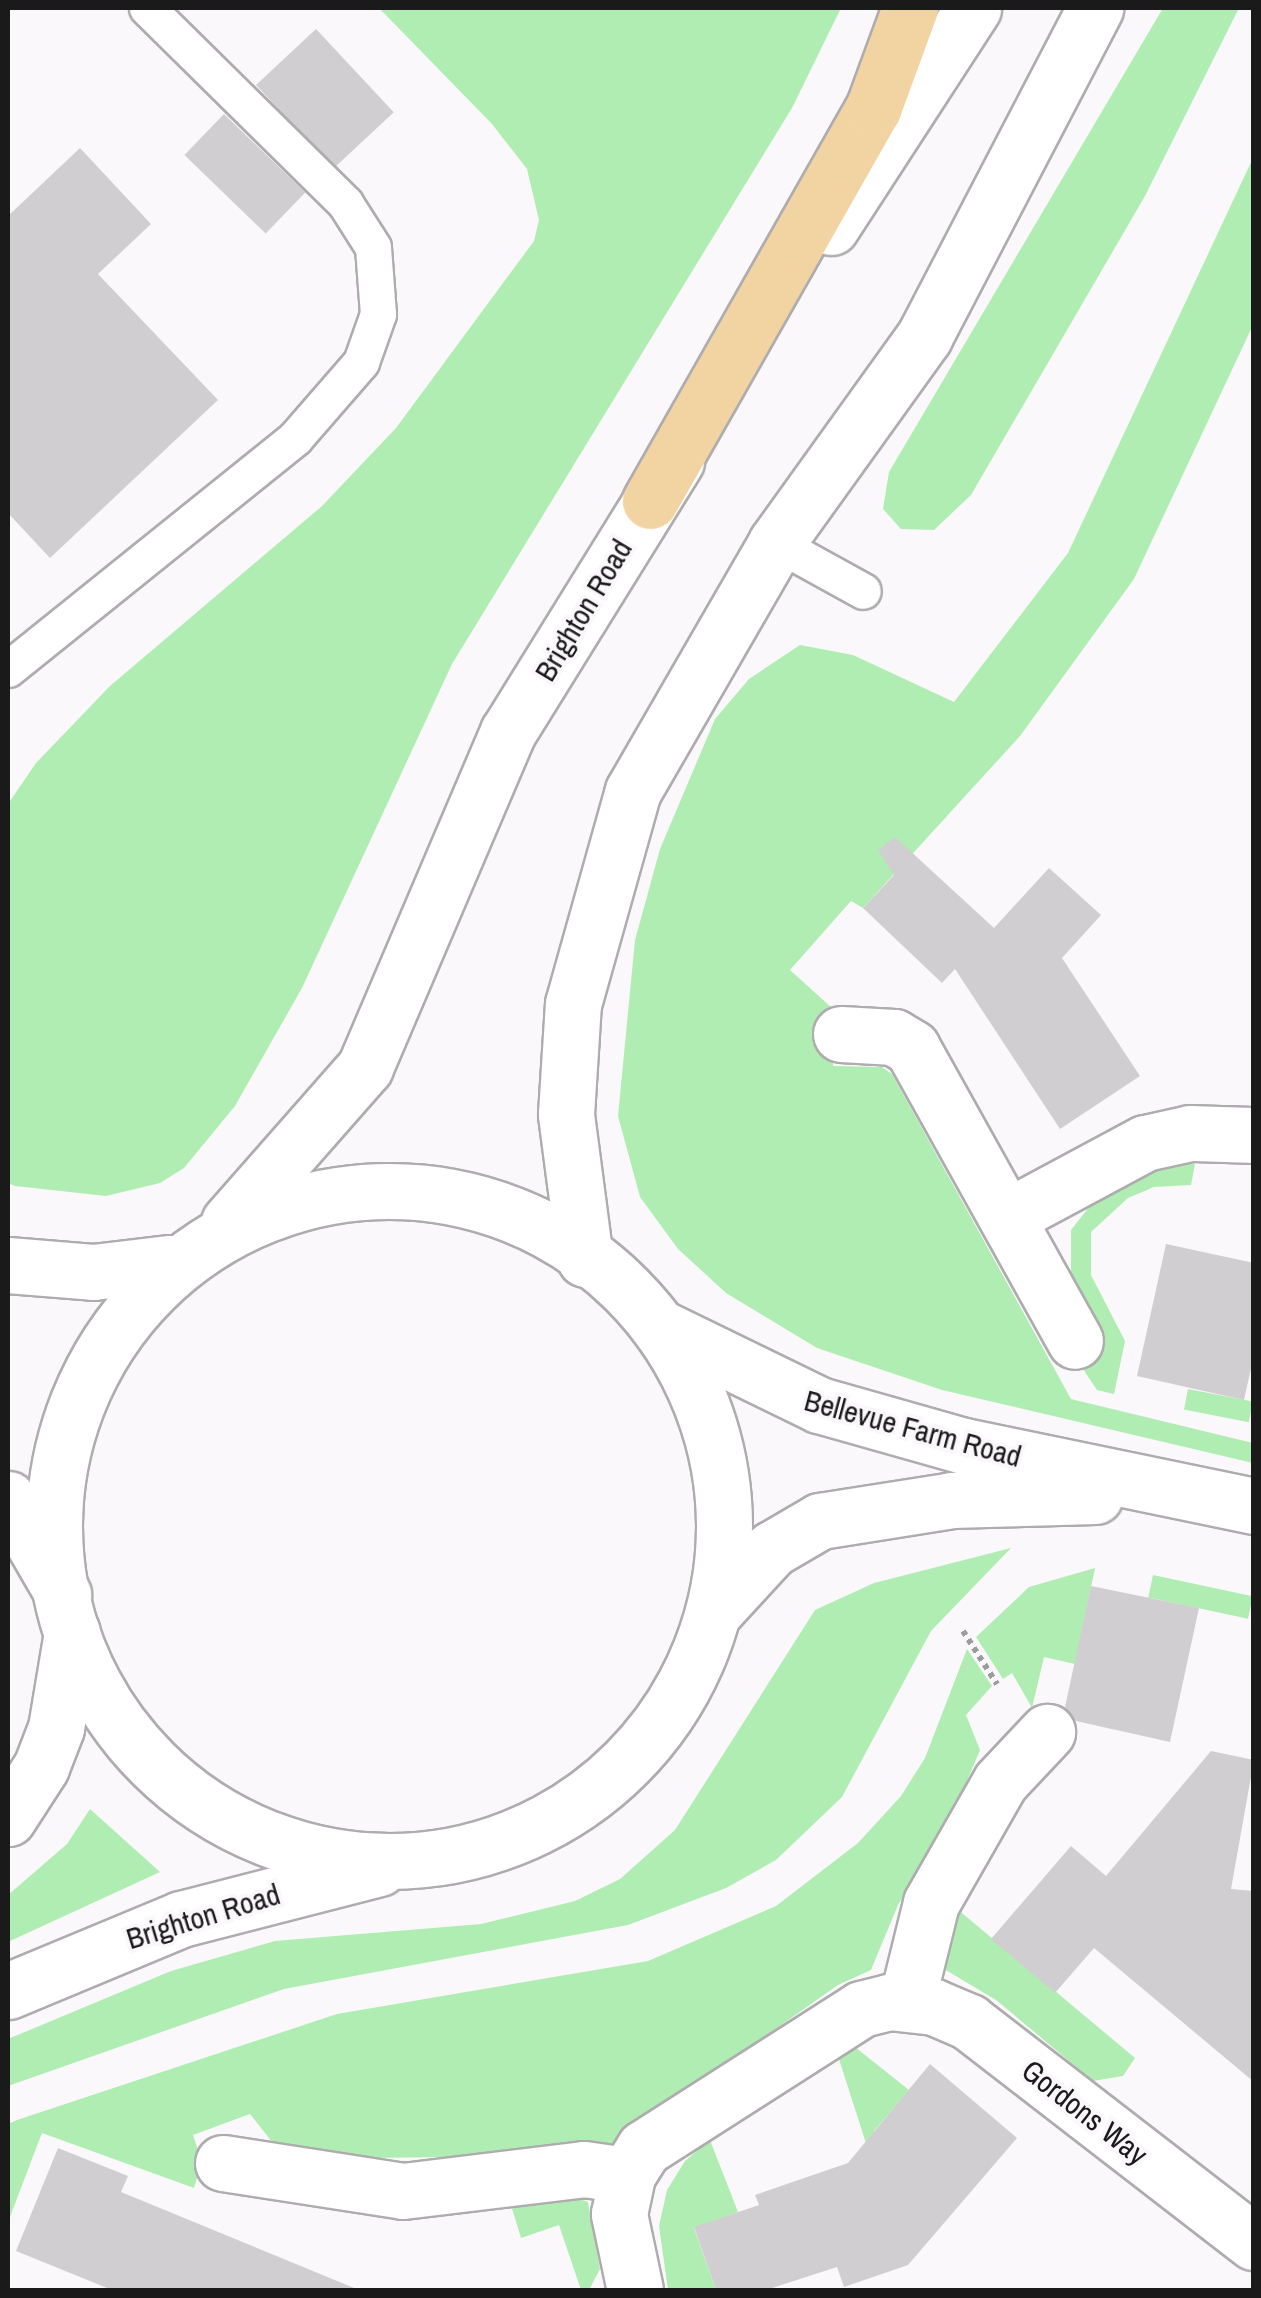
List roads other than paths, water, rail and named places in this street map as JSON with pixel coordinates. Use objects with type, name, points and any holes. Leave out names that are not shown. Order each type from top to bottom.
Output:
[{"type":"highway","points":[[650,501],[873,109],[910,8]]},
{"type":"street","name":"Brighton Road","points":[[226,1225],[365,1067],[508,732],[650,501],[945,60],[973,8]]},
{"type":"street","points":[[585,1259],[566,1114],[574,1004],[633,791],[776,542],[924,337],[1095,8]]},
{"type":"street","points":[[841,1034],[894,1037],[912,1048],[1076,1341]]},
{"type":"street","points":[[1007,1217],[1145,1143],[1191,1133],[1254,1135]]},
{"type":"street","points":[[8,1818],[41,1767],[56,1728],[68,1613],[57,1492],[71,1404],[115,1314],[170,1263],[226,1225],[292,1202],[412,1196],[520,1222],[585,1259],[652,1323],[703,1412],[721,1482],[724,1552],[712,1614]]},
{"type":"street","points":[[8,1264],[93,1272],[170,1263]]},
{"type":"street","name":"Bellevue Farm Road","points":[[652,1323],[761,1382],[819,1405],[1188,1495],[1254,1506]]},
{"type":"street","name":"Bellevue Farm Road","points":[[712,1614],[772,1549],[838,1517],[952,1500],[1188,1495]]},
{"type":"street","points":[[8,1498],[68,1613],[108,1704],[200,1791],[298,1840],[406,1862]]},
{"type":"street","name":"Brighton Road","points":[[8,1991],[181,1918],[406,1862],[509,1845],[609,1790],[669,1722],[712,1614]]},
{"type":"street","points":[[635,2290],[619,2228],[628,2174],[644,2148],[675,2124],[861,2009],[907,2000],[931,1903],[1000,1782],[1047,1732]]},
{"type":"street","name":"Gordons Way","points":[[907,2000],[969,2022],[1254,2242]]},
{"type":"street","points":[[223,2163],[403,2191],[584,2170],[628,2174]]},
{"type":"lane","points":[[8,669],[296,438],[360,362],[378,314],[380,269],[345,203],[147,8]]},
{"type":"lane","points":[[776,542],[863,590]]}]
